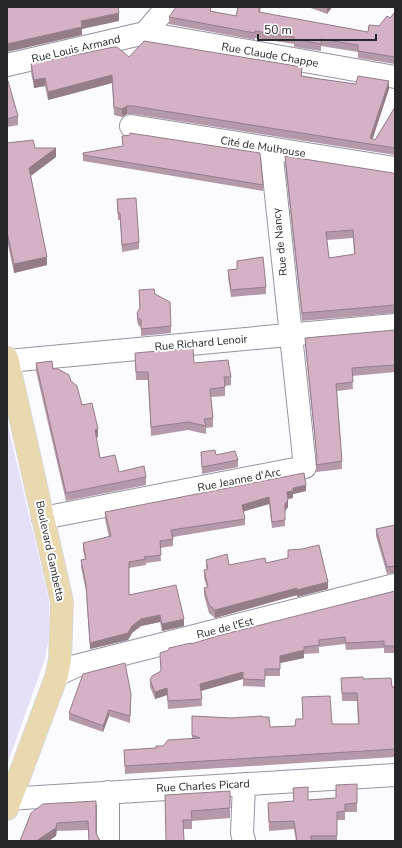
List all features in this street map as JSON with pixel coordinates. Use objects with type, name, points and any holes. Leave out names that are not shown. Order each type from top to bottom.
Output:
[{"type":"main road","name":"Boulevard Gambetta","points":[[7,360],[62,602],[60,659],[57,675],[8,802]]},
{"type":"street","points":[[145,33],[167,7]]},
{"type":"street","name":"Rue Louis Armand","points":[[7,65],[145,33]]},
{"type":"street","name":"Rue Claude Chappe","points":[[145,33],[395,77]]},
{"type":"street","name":"Cité de Mulhouse","points":[[131,126],[395,168]]},
{"type":"street","name":"Rue de Nancy","points":[[270,148],[290,335]]},
{"type":"street","name":"Rue Richard Lenoir","points":[[7,360],[395,325]]},
{"type":"street","name":"Rue Jeanne d'Arc","points":[[43,518],[305,467],[290,335]]},
{"type":"street","name":"Rue de l'Est","points":[[57,675],[76,666],[395,585]]},
{"type":"street","name":"Rue Charles Picard","points":[[8,802],[108,792],[395,775]]},
{"type":"street","points":[[244,784],[242,833],[244,841]]},
{"type":"street","points":[[108,792],[108,841]]},
{"type":"shaded area","points":[[7,421],[49,601],[49,636],[45,659],[7,765]]},
{"type":"building","points":[[7,7],[118,7],[119,13],[81,21],[82,27],[7,44]]},
{"type":"building","points":[[176,7],[211,7],[210,11],[236,16],[238,7],[259,7],[259,12],[368,32],[369,25],[379,26],[387,16],[390,18],[395,12],[395,57],[358,51],[358,45],[321,39],[321,44],[294,39],[294,37],[255,31],[255,33],[169,17]]},
{"type":"building","points":[[144,41],[302,67],[301,76],[356,84],[358,76],[389,81],[370,138],[375,140],[395,107],[395,148],[133,106],[127,106],[122,109],[114,107],[112,75],[48,92],[45,78],[34,80],[31,64],[114,47],[117,47],[129,57]]},
{"type":"building","points":[[8,81],[18,116],[7,119],[7,82]]},
{"type":"building","points":[[130,133],[260,153],[263,185],[83,155],[83,153],[123,146],[122,136],[130,135]]},
{"type":"building","points":[[33,140],[35,148],[56,148],[29,168],[47,257],[14,264],[7,232],[7,143]]},
{"type":"building","points":[[285,156],[393,173],[395,175],[395,305],[302,313]],"holes":[[[353,230],[355,254],[329,258],[326,232]]]},
{"type":"building","points":[[136,198],[139,242],[122,245],[120,213],[118,213],[117,199]]},
{"type":"building","points":[[263,257],[266,287],[231,290],[228,270],[237,269],[237,261]]},
{"type":"building","points":[[154,289],[155,294],[170,302],[171,326],[141,329],[141,320],[138,318],[137,313],[140,308],[139,290]]},
{"type":"building","points":[[395,330],[395,365],[352,368],[353,382],[336,384],[342,461],[316,465],[317,458],[305,338]]},
{"type":"building","points":[[193,348],[194,363],[228,360],[231,377],[224,377],[225,387],[210,389],[213,418],[204,419],[206,426],[188,422],[151,427],[148,372],[136,372],[135,353]]},
{"type":"building","points":[[52,361],[53,369],[58,369],[69,375],[71,381],[77,386],[82,405],[92,403],[98,429],[95,430],[100,458],[115,455],[119,472],[144,466],[146,477],[66,493],[36,363]]},
{"type":"building","points":[[215,450],[216,455],[235,451],[238,460],[202,467],[201,452]]},
{"type":"building","points":[[304,473],[306,485],[293,488],[293,491],[287,492],[288,500],[285,504],[285,520],[272,522],[269,497],[242,505],[245,519],[171,530],[173,539],[160,541],[161,555],[144,557],[146,559],[129,562],[129,595],[176,585],[184,619],[162,624],[160,615],[141,619],[132,626],[128,633],[90,643],[86,585],[81,560],[86,559],[83,543],[111,536],[105,512]]},
{"type":"building","points":[[395,525],[395,566],[387,567],[376,529]]},
{"type":"building","points":[[319,545],[328,582],[297,590],[297,588],[215,610],[209,605],[204,588],[208,587],[204,570],[208,569],[206,560],[227,554],[229,565],[265,558],[266,563],[288,558],[288,550],[302,549]]},
{"type":"building","points":[[395,591],[395,646],[384,646],[384,641],[346,643],[345,637],[319,640],[319,645],[304,647],[304,650],[280,656],[280,669],[265,669],[265,680],[243,679],[243,672],[200,684],[202,699],[168,701],[167,688],[155,692],[150,680],[152,676],[161,671],[160,653],[169,650],[169,648],[191,644]]},
{"type":"building","points":[[125,663],[131,694],[130,716],[109,710],[103,726],[69,713],[83,674]]},
{"type":"building","points":[[363,677],[363,679],[391,678],[392,687],[395,687],[395,749],[125,766],[124,750],[156,748],[156,746],[163,746],[168,740],[200,738],[192,735],[192,716],[231,718],[262,716],[269,717],[270,727],[295,726],[296,719],[303,719],[302,697],[330,696],[332,724],[359,724],[357,693],[342,693],[341,678]]},
{"type":"building","points":[[357,784],[357,803],[345,804],[345,811],[337,812],[337,836],[311,836],[311,841],[297,841],[294,821],[269,822],[268,803],[294,801],[293,788],[308,787],[308,800],[336,798],[336,785]]},
{"type":"building","points":[[230,791],[230,808],[191,811],[192,820],[183,820],[184,841],[166,841],[165,795]]},
{"type":"building","points":[[96,801],[96,833],[100,841],[89,841],[88,821],[57,823],[56,828],[36,841],[20,841],[31,813],[43,804]]}]
